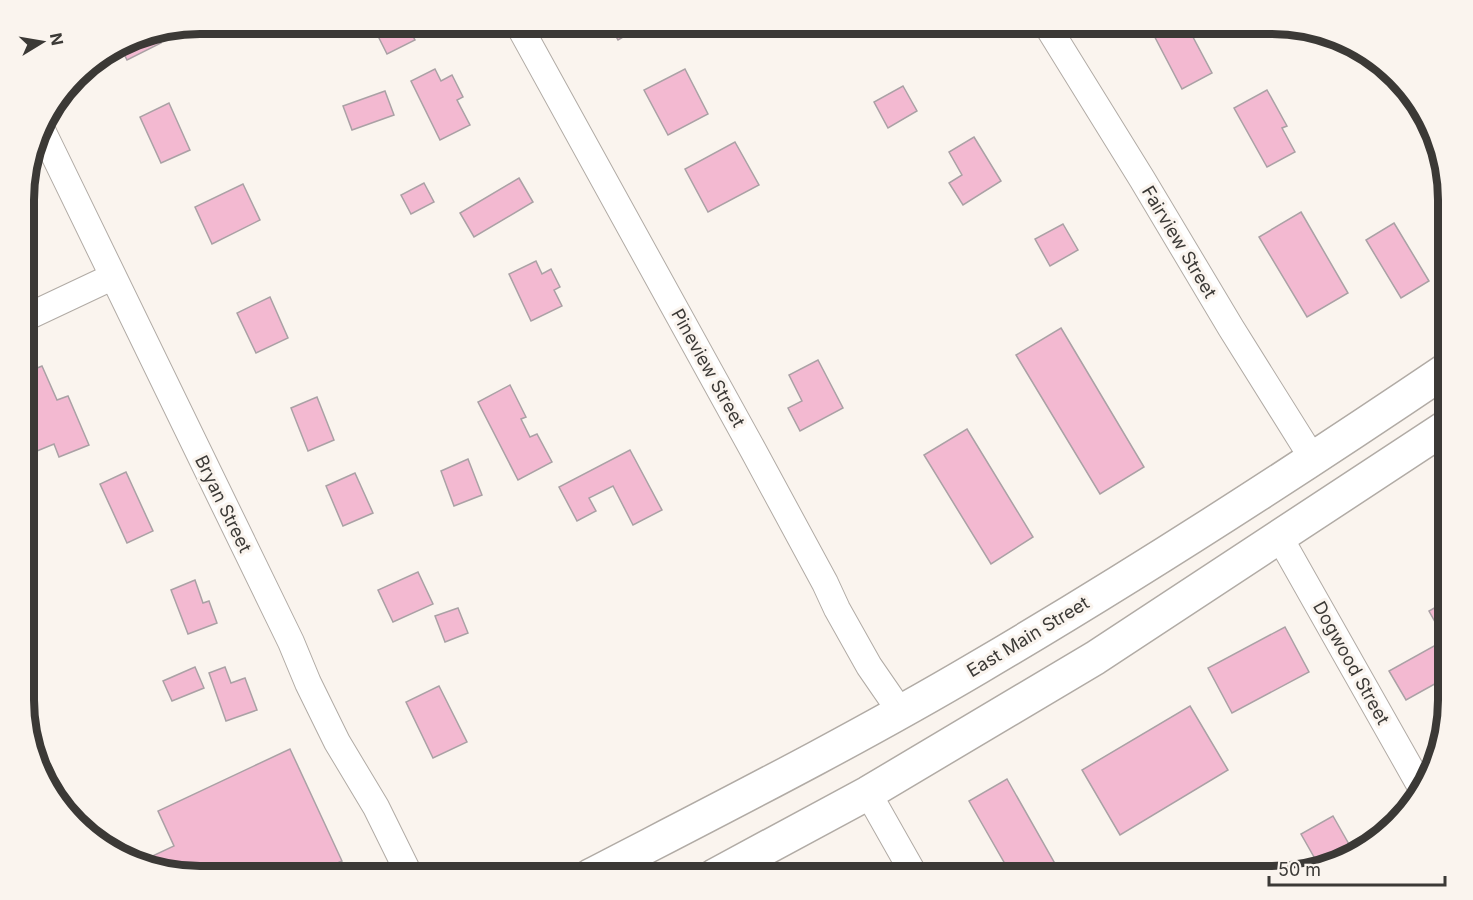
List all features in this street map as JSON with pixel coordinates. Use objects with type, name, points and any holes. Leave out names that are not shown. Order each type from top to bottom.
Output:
[{"type":"main road","name":"East Main Street","points":[[610,866],[805,765],[977,669],[1313,459],[1438,375]]},
{"type":"main road","points":[[734,866],[868,794],[1095,658],[1281,538],[1438,432]]},
{"type":"street","name":"Pineview Street","points":[[524,34],[753,450],[837,609],[869,666],[900,711]]},
{"type":"street","name":"Fairview Street","points":[[1052,34],[1313,459]]},
{"type":"street","name":"Bryan Street","points":[[46,140],[291,642],[337,742],[376,807],[405,866]]},
{"type":"street","points":[[35,314],[112,277]]},
{"type":"street","name":"Dogwood Street","points":[[1281,538],[1417,780]]},
{"type":"street","points":[[868,794],[909,865]]},
{"type":"building","points":[[377,34],[412,34],[415,40],[387,54]]},
{"type":"building","points":[[615,34],[628,34],[618,40]]},
{"type":"building","points":[[1153,34],[1191,34],[1212,73],[1182,89]]},
{"type":"building","points":[[160,40],[161,43],[127,60],[124,54]]},
{"type":"building","points":[[435,69],[441,81],[452,75],[463,97],[457,100],[470,125],[440,140],[411,81]]},
{"type":"building","points":[[685,69],[708,114],[668,135],[644,90]]},
{"type":"building","points":[[903,86],[917,111],[888,128],[874,102]]},
{"type":"building","points":[[1267,90],[1287,126],[1282,128],[1295,152],[1267,167],[1234,108]]},
{"type":"building","points":[[385,91],[394,115],[352,130],[343,106]]},
{"type":"building","points":[[169,103],[190,150],[161,163],[140,117]]},
{"type":"building","points":[[974,137],[1001,181],[963,205],[949,183],[962,175],[949,152]]},
{"type":"building","points":[[735,142],[759,185],[708,212],[685,169]]},
{"type":"building","points":[[519,178],[533,202],[474,237],[460,213]]},
{"type":"building","points":[[424,183],[434,202],[411,214],[401,195]]},
{"type":"building","points":[[243,184],[260,220],[212,244],[195,207]]},
{"type":"building","points":[[1301,212],[1348,293],[1307,317],[1259,237]]},
{"type":"building","points":[[1394,223],[1429,281],[1401,298],[1366,240]]},
{"type":"building","points":[[1063,224],[1078,250],[1050,266],[1035,239]]},
{"type":"building","points":[[536,261],[542,274],[551,269],[560,287],[554,290],[562,306],[531,321],[509,274]]},
{"type":"building","points":[[270,297],[288,338],[256,353],[237,313]]},
{"type":"building","points":[[1061,328],[1144,467],[1100,494],[1016,355]]},
{"type":"building","points":[[818,360],[843,408],[800,431],[788,408],[802,401],[789,375]]},
{"type":"building","points":[[42,366],[57,400],[68,396],[89,445],[59,457],[54,444],[37,451],[35,447],[35,369]]},
{"type":"building","points":[[510,385],[526,417],[521,419],[530,437],[537,434],[552,462],[518,480],[478,402]]},
{"type":"building","points":[[317,397],[334,440],[308,451],[291,408]]},
{"type":"building","points":[[967,429],[1033,537],[991,564],[924,455]]},
{"type":"building","points":[[630,450],[662,510],[633,525],[613,486],[589,498],[596,511],[577,521],[559,487]]},
{"type":"building","points":[[468,459],[482,495],[454,506],[441,471]]},
{"type":"building","points":[[126,472],[153,531],[127,543],[100,484]]},
{"type":"building","points":[[355,473],[373,513],[343,526],[326,486]]},
{"type":"building","points":[[418,572],[433,604],[393,622],[378,590]]},
{"type":"building","points":[[195,580],[203,603],[209,601],[217,623],[188,634],[171,590]]},
{"type":"building","points":[[1438,606],[1438,627],[1429,611]]},
{"type":"building","points":[[458,608],[468,633],[445,642],[435,616]]},
{"type":"building","points":[[1285,627],[1309,672],[1232,713],[1208,668]]},
{"type":"building","points":[[1438,644],[1438,682],[1406,700],[1389,671]]},
{"type":"building","points":[[195,667],[204,688],[172,701],[163,681]]},
{"type":"building","points":[[225,667],[231,683],[245,678],[257,710],[226,721],[209,673]]},
{"type":"building","points":[[439,686],[467,742],[433,758],[406,702]]},
{"type":"building","points":[[1190,706],[1228,770],[1120,835],[1082,770]]},
{"type":"building","points":[[290,749],[342,861],[331,866],[201,866],[158,860],[150,857],[174,846],[158,811]]},
{"type":"building","points":[[1007,779],[1056,865],[1006,865],[969,801]]},
{"type":"building","points":[[1333,816],[1350,846],[1315,860],[1301,834]]}]
